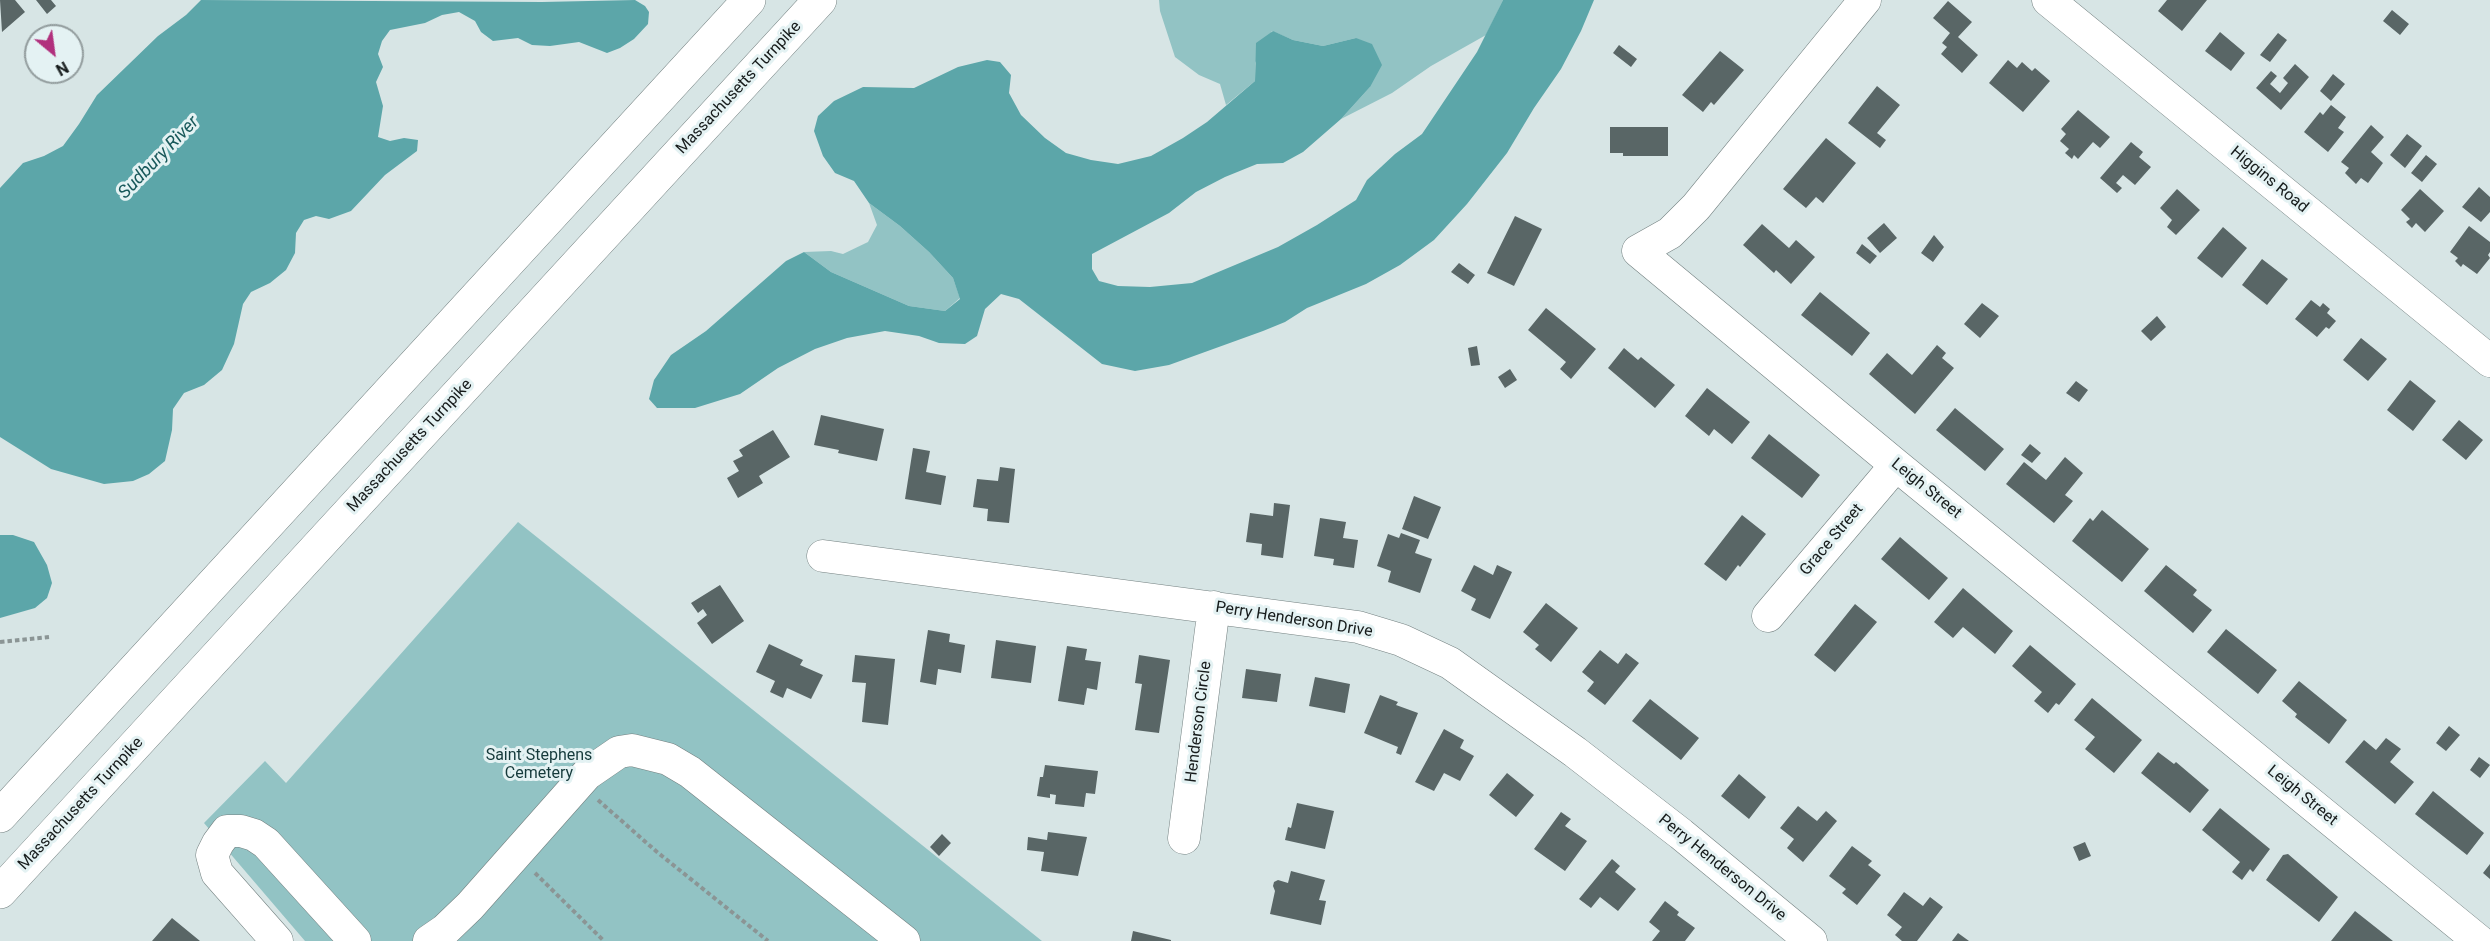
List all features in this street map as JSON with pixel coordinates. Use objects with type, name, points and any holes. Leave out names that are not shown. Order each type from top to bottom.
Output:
[{"type":"highway","points":[[0,816],[749,0]]},
{"type":"highway","name":"Massachusetts Turnpike","points":[[0,892],[820,0]]},
{"type":"street","name":"Leigh Street","points":[[1865,0],[1696,207],[1670,232],[1638,251],[2479,941]]},
{"type":"street","name":"Higgins Road","points":[[2048,0],[2490,361]]},
{"type":"street","name":"Grace Street","points":[[1768,616],[1896,465]]},
{"type":"street","name":"Perry Henderson Drive","points":[[823,556],[1215,606],[1358,627],[1401,640],[1450,663],[1493,692],[1689,841],[1811,941]]},
{"type":"street","name":"Henderson Circle","points":[[1184,838],[1215,606]]},
{"type":"street","points":[[443,937],[579,783],[604,760],[619,752],[632,750],[668,759],[690,772],[904,941]]},
{"type":"street","points":[[277,941],[216,873],[212,855],[227,831],[241,831],[254,835],[266,843],[355,941]]},
{"type":"path","points":[[0,642],[49,637]]},
{"type":"path","points":[[579,783],[657,852],[768,941]]},
{"type":"path","points":[[516,854],[604,941]]},
{"type":"green space","points":[[1159,0],[1503,0],[1486,35],[1431,66],[1392,93],[1341,119],[1370,87],[1356,38],[1323,46],[1293,40],[1272,31],[1255,63],[1255,81],[1226,105],[1220,84],[1199,75],[1175,57],[1160,11]]},
{"type":"green space","points":[[869,203],[900,226],[953,278],[960,298],[945,311],[909,306],[831,272],[804,252],[831,251],[843,254],[868,242],[877,225]]},
{"type":"green space","name":"Saint Stephens Cemetery","points":[[518,522],[1042,941],[305,941],[204,823],[265,761],[286,783]]},
{"type":"water","name":"Sudbury River","points":[[201,0],[542,2],[635,0],[645,6],[649,12],[648,24],[634,39],[607,53],[579,42],[550,46],[532,45],[518,38],[493,41],[481,32],[475,21],[459,12],[442,15],[425,23],[390,30],[382,41],[378,54],[383,67],[376,82],[383,106],[378,137],[390,141],[404,138],[418,140],[417,151],[385,175],[351,211],[329,219],[316,216],[304,220],[296,233],[295,253],[286,270],[270,283],[251,292],[243,304],[234,344],[222,370],[204,385],[184,393],[173,409],[172,430],[165,461],[149,474],[133,481],[104,484],[51,469],[0,437],[0,188],[23,163],[63,146],[97,95],[158,36],[186,15]]},
{"type":"water","points":[[1503,0],[1594,0],[1561,69],[1507,153],[1467,204],[1434,240],[1400,265],[1366,284],[1307,308],[1285,322],[1169,365],[1135,371],[1102,364],[1019,299],[1001,294],[985,309],[977,336],[965,344],[939,343],[919,336],[885,331],[847,338],[815,349],[778,368],[740,394],[695,408],[657,408],[649,399],[654,380],[671,355],[706,331],[786,261],[804,252],[831,272],[909,306],[945,311],[960,299],[953,278],[929,252],[869,203],[854,181],[835,173],[823,156],[814,131],[818,116],[834,101],[863,87],[914,88],[958,67],[987,60],[1000,62],[1011,75],[1009,93],[1021,115],[1045,138],[1066,153],[1118,164],[1151,156],[1183,138],[1207,122],[1255,81],[1256,43],[1273,31],[1293,40],[1323,46],[1356,38],[1372,44],[1382,65],[1370,87],[1341,119],[1303,152],[1283,163],[1257,164],[1225,177],[1196,192],[1169,213],[1092,254],[1092,269],[1099,281],[1118,286],[1150,287],[1192,283],[1278,247],[1356,200],[1367,180],[1395,154],[1422,134],[1477,52]]},
{"type":"water","points":[[0,535],[13,535],[34,542],[47,565],[52,583],[47,598],[35,608],[0,618]]},
{"type":"building","points":[[0,0],[15,0],[25,12],[2,32]]},
{"type":"building","points":[[36,0],[51,0],[56,6],[47,14]]},
{"type":"building","points":[[2167,0],[2207,0],[2182,31],[2158,11]]},
{"type":"building","points":[[1948,1],[1972,22],[1958,37],[1978,55],[1962,73],[1941,54],[1947,47],[1942,43],[1950,33],[1933,18]]},
{"type":"building","points":[[2392,10],[2409,24],[2400,35],[2383,21]]},
{"type":"building","points":[[2220,32],[2245,53],[2231,71],[2205,51]]},
{"type":"building","points":[[2278,33],[2287,40],[2270,62],[2260,55]]},
{"type":"building","points":[[1619,45],[1637,59],[1631,67],[1613,53]]},
{"type":"building","points":[[1720,51],[1744,70],[1714,105],[1711,102],[1703,112],[1682,95]]},
{"type":"building","points":[[2008,60],[2017,68],[2022,62],[2032,71],[2035,68],[2050,81],[2023,112],[1989,83]]},
{"type":"building","points":[[2295,64],[2309,77],[2281,110],[2256,88],[2271,71],[2277,76],[2270,84],[2280,93],[2288,83],[2283,78]]},
{"type":"building","points":[[2333,74],[2345,84],[2331,101],[2320,91]]},
{"type":"building","points":[[1877,86],[1900,105],[1877,133],[1886,140],[1880,148],[1848,123]]},
{"type":"building","points":[[2331,105],[2346,117],[2338,128],[2344,132],[2328,152],[2304,132],[2320,112],[2323,115]]},
{"type":"building","points":[[2078,110],[2110,137],[2100,148],[2093,142],[2078,159],[2074,155],[2072,159],[2065,153],[2069,149],[2060,141],[2066,134],[2061,129]]},
{"type":"building","points":[[2371,125],[2384,137],[2371,152],[2383,163],[2368,183],[2361,178],[2356,184],[2345,173],[2349,168],[2341,162]]},
{"type":"building","points":[[1610,127],[1668,127],[1668,156],[1623,156],[1623,153],[1610,153]]},
{"type":"building","points":[[2407,134],[2422,146],[2405,168],[2390,155]]},
{"type":"building","points":[[1826,138],[1856,163],[1823,203],[1816,197],[1806,208],[1783,189]]},
{"type":"building","points":[[2131,142],[2143,152],[2139,157],[2151,167],[2135,185],[2123,175],[2116,183],[2122,188],[2117,193],[2100,178]]},
{"type":"building","points":[[2426,155],[2437,164],[2422,182],[2411,173]]},
{"type":"building","points":[[2479,187],[2490,197],[2490,212],[2481,222],[2462,207]]},
{"type":"building","points":[[2177,189],[2200,210],[2176,235],[2167,227],[2172,220],[2160,208]]},
{"type":"building","points":[[2420,189],[2444,211],[2425,232],[2416,223],[2412,228],[2406,222],[2410,219],[2401,210]]},
{"type":"building","points":[[1515,216],[1542,229],[1514,286],[1487,273]]},
{"type":"building","points":[[1884,223],[1897,238],[1880,253],[1867,238]]},
{"type":"building","points":[[1762,224],[1789,248],[1796,240],[1815,257],[1791,284],[1776,270],[1774,273],[1743,245]]},
{"type":"building","points":[[2469,226],[2490,242],[2488,255],[2490,258],[2477,274],[2463,264],[2461,267],[2455,261],[2458,258],[2450,252]]},
{"type":"building","points":[[2223,227],[2247,248],[2222,278],[2197,258]]},
{"type":"building","points":[[1934,235],[1944,247],[1933,262],[1921,253]]},
{"type":"building","points":[[1862,244],[1877,256],[1870,264],[1856,253]]},
{"type":"building","points":[[2262,259],[2288,279],[2267,305],[2242,285]]},
{"type":"building","points":[[1459,263],[1475,275],[1468,284],[1451,272]]},
{"type":"building","points":[[1820,292],[1870,333],[1852,356],[1801,315]]},
{"type":"building","points":[[2311,300],[2320,307],[2323,303],[2330,309],[2327,313],[2336,321],[2329,329],[2326,327],[2317,337],[2295,319]]},
{"type":"building","points":[[1982,303],[1999,316],[1980,338],[1964,324]]},
{"type":"building","points":[[1546,308],[1596,349],[1571,379],[1560,369],[1566,362],[1528,330]]},
{"type":"building","points":[[2157,316],[2166,327],[2151,341],[2141,331]]},
{"type":"building","points":[[2361,338],[2387,359],[2368,381],[2343,360]]},
{"type":"building","points":[[1937,345],[1946,353],[1942,358],[1954,368],[1915,414],[1869,374],[1887,353],[1912,375]]},
{"type":"building","points":[[1477,346],[1480,365],[1471,366],[1468,348]]},
{"type":"building","points":[[1624,348],[1638,360],[1641,357],[1675,385],[1655,408],[1608,368]]},
{"type":"building","points":[[1510,369],[1517,380],[1505,388],[1498,377]]},
{"type":"building","points":[[2410,380],[2436,401],[2413,431],[2387,410]]},
{"type":"building","points":[[2076,381],[2088,390],[2079,402],[2066,393]]},
{"type":"building","points":[[1707,388],[1750,422],[1732,444],[1714,429],[1709,436],[1685,416]]},
{"type":"building","points":[[1955,408],[2004,449],[1985,471],[1936,430]]},
{"type":"building","points":[[821,415],[884,429],[877,461],[838,453],[839,450],[814,445]]},
{"type":"building","points":[[2459,420],[2483,440],[2466,460],[2442,440]]},
{"type":"building","points":[[773,430],[790,457],[759,476],[763,483],[738,498],[727,478],[739,471],[733,461],[743,456],[739,450]]},
{"type":"building","points":[[1769,434],[1820,475],[1802,498],[1751,458]]},
{"type":"building","points":[[2030,444],[2041,453],[2032,463],[2021,455]]},
{"type":"building","points":[[913,448],[930,451],[926,472],[946,476],[941,505],[905,499]]},
{"type":"building","points":[[2065,457],[2083,473],[2065,495],[2073,501],[2054,523],[2006,484],[2024,462],[2046,480]]},
{"type":"building","points":[[1000,467],[1015,469],[1009,523],[987,521],[988,509],[973,507],[977,479],[998,481]]},
{"type":"building","points":[[1414,496],[1441,507],[1428,539],[1402,529]]},
{"type":"building","points":[[1274,503],[1290,505],[1283,558],[1261,555],[1262,544],[1246,542],[1250,513],[1273,516]]},
{"type":"building","points":[[2102,510],[2149,549],[2122,582],[2072,541],[2090,518],[2093,521]]},
{"type":"building","points":[[1742,515],[1766,534],[1726,581],[1704,564]]},
{"type":"building","points":[[1320,518],[1346,522],[1343,538],[1358,540],[1354,568],[1333,565],[1334,559],[1314,556]]},
{"type":"building","points":[[1401,533],[1420,540],[1415,553],[1432,559],[1420,593],[1388,582],[1391,571],[1377,566],[1388,534],[1399,538]]},
{"type":"building","points":[[1900,537],[1948,578],[1929,600],[1881,559]]},
{"type":"building","points":[[1474,565],[1493,575],[1497,565],[1512,572],[1490,619],[1471,610],[1476,599],[1461,591]]},
{"type":"building","points":[[2166,565],[2197,590],[2193,595],[2212,610],[2193,633],[2144,591]]},
{"type":"building","points":[[720,585],[744,621],[712,644],[697,623],[707,615],[703,609],[698,613],[691,603]]},
{"type":"building","points":[[1963,588],[2013,631],[1995,654],[1963,627],[1953,638],[1934,622]]},
{"type":"building","points":[[1546,603],[1578,628],[1551,662],[1535,649],[1539,645],[1523,632]]},
{"type":"building","points":[[1855,604],[1877,622],[1835,672],[1814,655]]},
{"type":"building","points":[[2226,629],[2277,670],[2258,694],[2207,652]]},
{"type":"building","points":[[928,630],[950,634],[949,642],[965,645],[961,673],[938,669],[936,685],[920,682]]},
{"type":"building","points":[[996,640],[1036,646],[1031,683],[991,678]]},
{"type":"building","points":[[769,644],[803,660],[800,665],[823,675],[811,699],[787,688],[783,698],[770,692],[775,681],[756,672]]},
{"type":"building","points":[[2030,645],[2076,684],[2059,705],[2056,703],[2048,713],[2034,701],[2042,692],[2012,666]]},
{"type":"building","points":[[1067,646],[1087,649],[1085,660],[1101,662],[1097,690],[1087,688],[1084,705],[1058,701]]},
{"type":"building","points":[[1600,650],[1618,664],[1626,653],[1639,663],[1605,705],[1587,691],[1594,682],[1582,672]]},
{"type":"building","points":[[855,655],[895,659],[888,725],[862,722],[866,683],[852,682]]},
{"type":"building","points":[[1139,655],[1170,660],[1159,733],[1135,730],[1142,684],[1135,683]]},
{"type":"building","points":[[1246,669],[1281,674],[1277,702],[1242,698]]},
{"type":"building","points":[[1315,677],[1350,684],[1345,713],[1309,706]]},
{"type":"building","points":[[2299,681],[2347,720],[2329,744],[2295,717],[2297,714],[2282,701]]},
{"type":"building","points":[[1380,695],[1398,702],[1396,705],[1418,713],[1401,755],[1396,753],[1398,747],[1364,733]]},
{"type":"building","points":[[2092,698],[2142,740],[2114,773],[2085,749],[2095,737],[2074,720]]},
{"type":"building","points":[[1650,699],[1699,738],[1681,760],[1632,721]]},
{"type":"building","points":[[2449,726],[2460,735],[2446,751],[2436,743]]},
{"type":"building","points":[[1444,729],[1464,740],[1460,748],[1474,756],[1460,781],[1444,773],[1434,791],[1415,782]]},
{"type":"building","points":[[2386,738],[2401,749],[2390,762],[2414,782],[2395,804],[2345,762],[2364,740],[2376,750]]},
{"type":"building","points":[[2158,752],[2174,764],[2176,762],[2209,790],[2190,813],[2141,773]]},
{"type":"building","points":[[2479,757],[2490,765],[2480,778],[2470,770]]},
{"type":"building","points":[[1045,765],[1098,771],[1095,794],[1086,793],[1084,807],[1055,804],[1056,795],[1050,794],[1050,798],[1037,796],[1040,777],[1043,777]]},
{"type":"building","points":[[1507,773],[1534,795],[1516,817],[1489,795]]},
{"type":"building","points":[[1739,774],[1766,797],[1749,819],[1721,796]]},
{"type":"building","points":[[2433,791],[2484,833],[2467,855],[2415,814]]},
{"type":"building","points":[[1297,803],[1334,811],[1325,849],[1285,840],[1288,827],[1291,828]]},
{"type":"building","points":[[1798,806],[1817,821],[1826,811],[1837,821],[1803,862],[1787,848],[1794,839],[1780,828]]},
{"type":"building","points":[[2220,808],[2270,849],[2253,872],[2250,869],[2242,880],[2232,872],[2240,862],[2202,830]]},
{"type":"building","points":[[1561,812],[1571,819],[1565,826],[1587,841],[1565,871],[1534,849]]},
{"type":"building","points":[[1048,832],[1087,837],[1078,876],[1041,871],[1044,852],[1027,850],[1028,837],[1047,840]]},
{"type":"building","points":[[942,834],[951,843],[939,856],[930,847]]},
{"type":"building","points":[[2085,842],[2091,856],[2079,861],[2073,847]]},
{"type":"building","points":[[1852,846],[1872,861],[1868,865],[1881,875],[1857,905],[1842,893],[1846,889],[1829,876]]},
{"type":"building","points":[[2288,854],[2338,897],[2319,922],[2266,880],[2283,855]]},
{"type":"building","points":[[1612,859],[1620,866],[1615,872],[1636,889],[1618,911],[1600,897],[1591,908],[1579,899]]},
{"type":"building","points":[[2490,864],[2490,879],[2483,873]]},
{"type":"building","points":[[1291,871],[1325,880],[1319,900],[1326,901],[1321,925],[1270,914],[1275,891],[1274,882],[1278,880],[1288,883]]},
{"type":"building","points":[[1904,892],[1923,906],[1930,897],[1943,907],[1917,941],[1902,941],[1895,935],[1902,927],[1887,915]]},
{"type":"building","points":[[1665,901],[1679,912],[1677,915],[1695,928],[1685,941],[1652,941],[1660,931],[1649,922]]},
{"type":"building","points":[[2355,911],[2393,941],[2331,941]]},
{"type":"building","points":[[172,918],[200,941],[152,941]]},
{"type":"building","points":[[1133,931],[1171,940],[1171,941],[1131,941]]},
{"type":"building","points":[[1958,933],[1969,941],[1952,941]]}]
